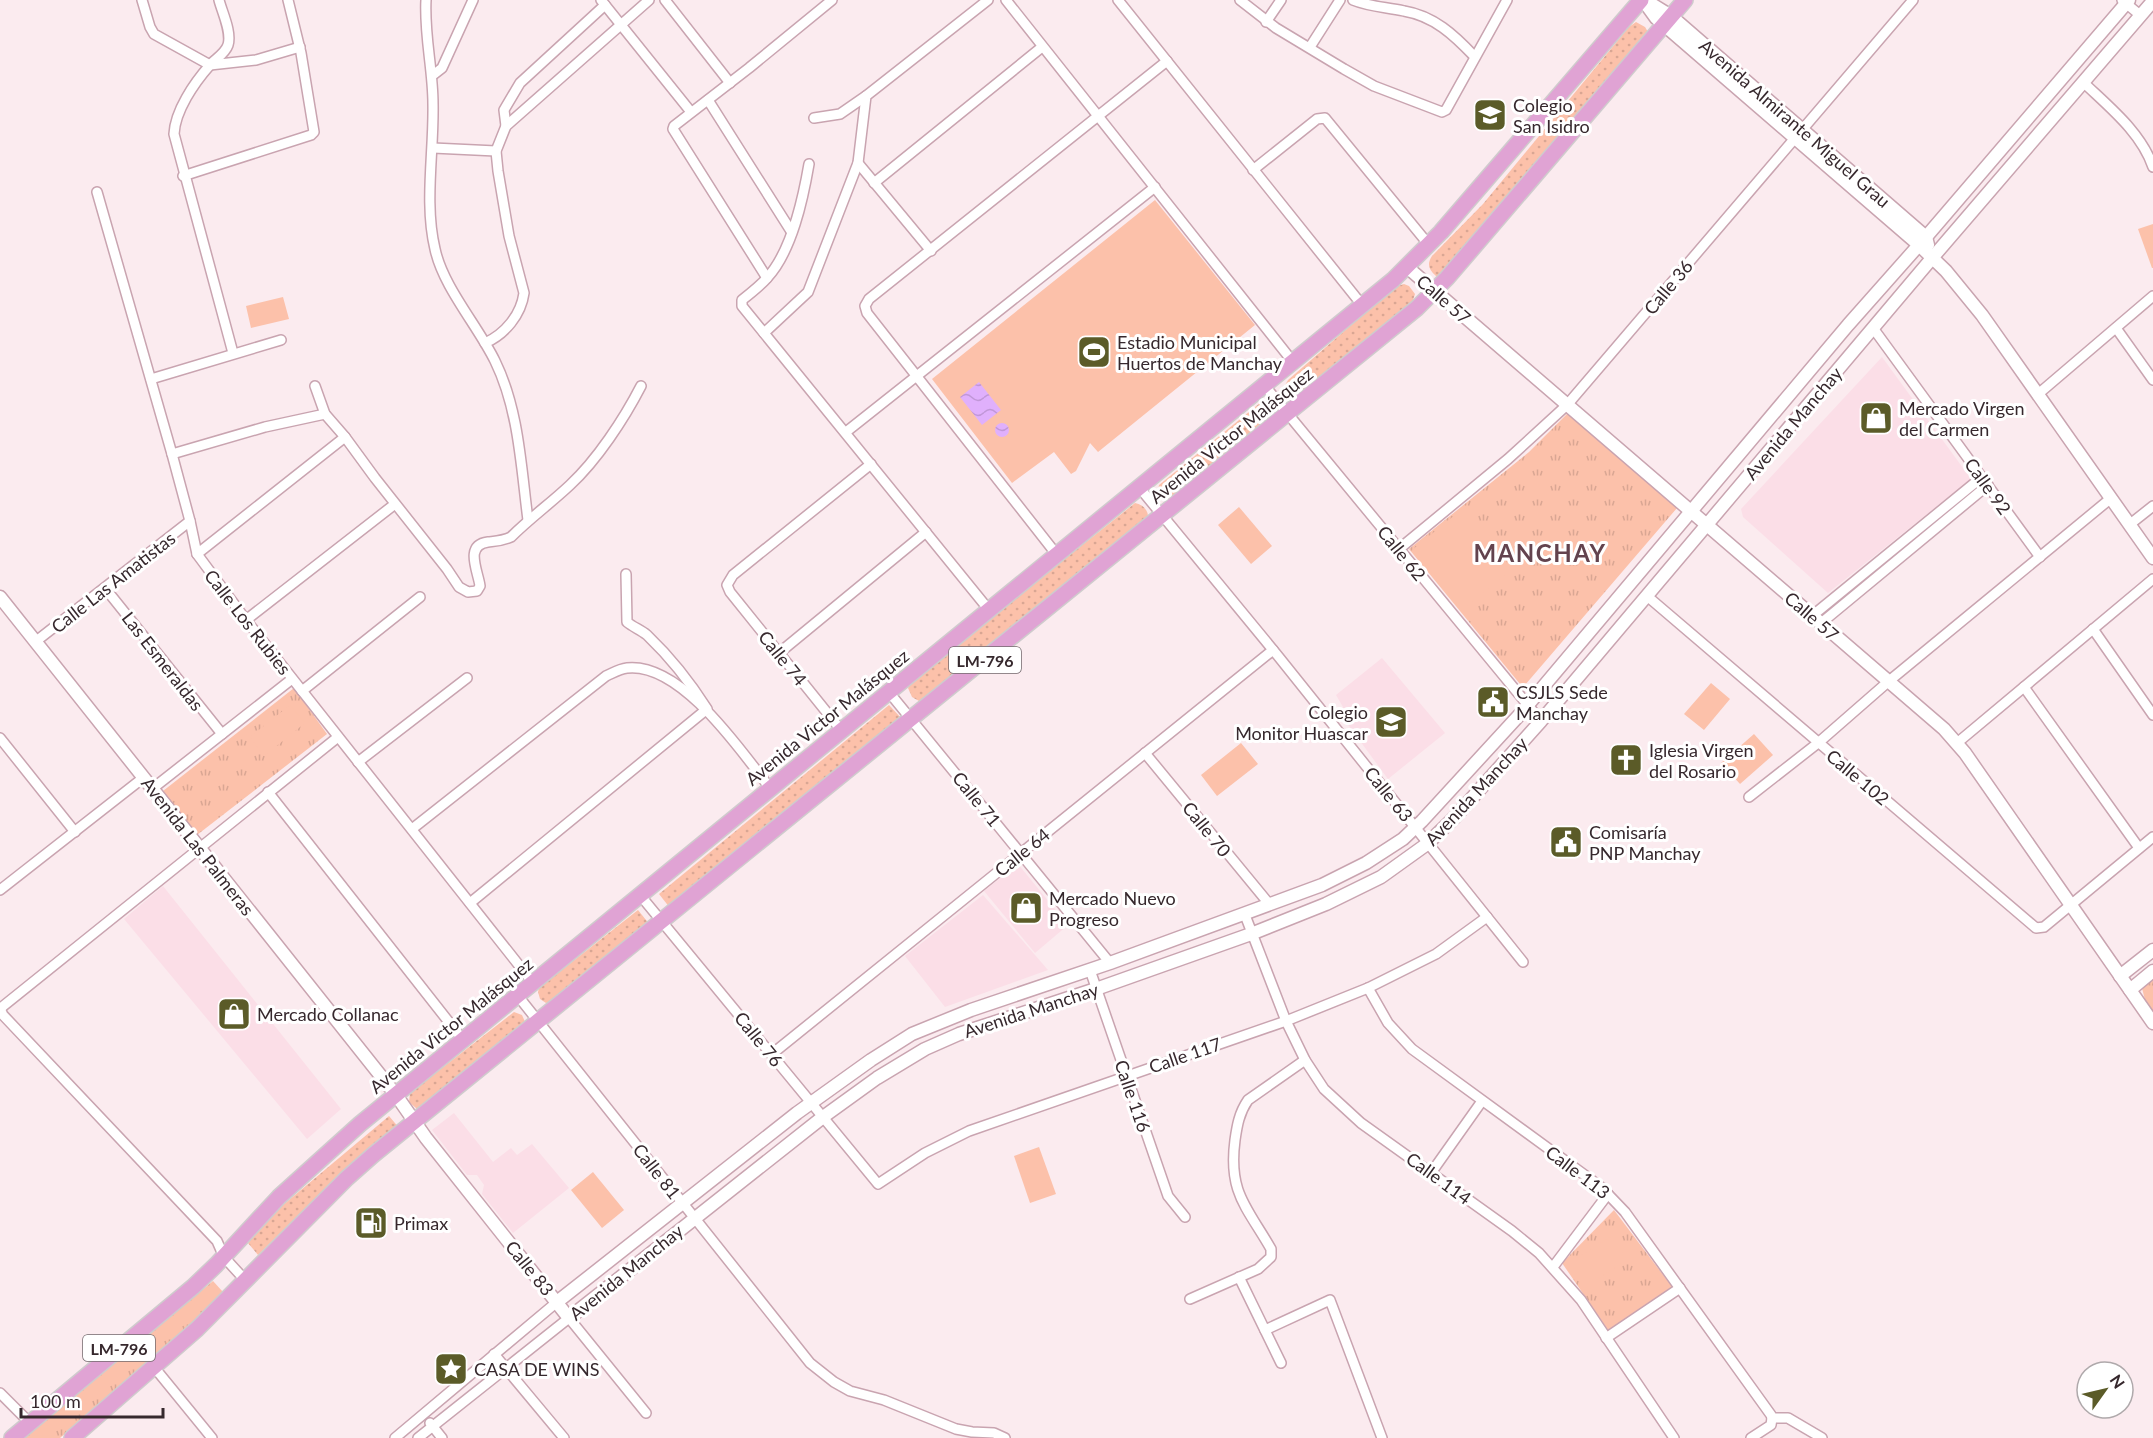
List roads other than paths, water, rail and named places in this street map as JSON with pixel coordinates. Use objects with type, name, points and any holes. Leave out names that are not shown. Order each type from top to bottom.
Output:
[{"type":"main road","name":"Avenida Victor Malásquez","points":[[12,1438],[178,1300],[224,1257],[302,1175],[396,1095],[1407,267],[1429,245],[1643,0]]},
{"type":"main road","name":"Avenida Victor Malásquez","points":[[72,1438],[197,1329],[347,1178],[1408,316],[1435,291],[1685,0]]},
{"type":"street","points":[[142,0],[154,34],[210,65],[256,60],[300,47]]},
{"type":"street","points":[[219,0],[229,35],[228,45],[193,89],[174,127],[174,134],[183,176],[232,353]]},
{"type":"street","points":[[183,176],[311,135],[314,132],[300,47],[288,0]]},
{"type":"street","points":[[426,0],[425,14],[433,75],[430,213],[435,251],[447,280],[485,343],[513,406],[528,520]]},
{"type":"street","points":[[433,75],[442,68],[473,0]]},
{"type":"street","points":[[485,343],[499,336],[510,325],[523,301],[524,293],[509,236],[498,171],[496,151],[506,126],[649,0]]},
{"type":"street","points":[[665,0],[730,83]]},
{"type":"street","points":[[767,278],[673,129],[675,124],[730,83],[832,0]]},
{"type":"street","points":[[840,114],[988,0]]},
{"type":"street","points":[[1006,0],[1293,362]]},
{"type":"street","points":[[1118,0],[1362,305]]},
{"type":"street","points":[[1240,0],[1266,22],[1374,86],[1442,112],[1446,110],[1507,0]]},
{"type":"street","points":[[1266,22],[1281,0]]},
{"type":"street","points":[[1310,47],[1340,0]]},
{"type":"street","points":[[1353,0],[1382,4],[1431,20],[1448,30],[1474,56]]},
{"type":"street","name":"Avenida Almirante Miguel Grau","points":[[1643,0],[1656,18],[1667,20],[1922,241],[1982,315],[2153,558]]},
{"type":"street","name":"Calle 36","points":[[1399,549],[1508,459],[1567,405],[1913,0]]},
{"type":"street","points":[[2125,1],[2140,15]]},
{"type":"street","name":"Avenida Manchay","points":[[395,1438],[557,1302],[682,1202],[811,1102],[893,1046],[928,1026],[1245,915],[1322,885],[1389,849],[1416,827],[1527,706],[2125,1]]},
{"type":"street","name":"Avenida Manchay","points":[[418,1438],[823,1117],[893,1068],[945,1040],[1251,934],[1352,893],[1382,877],[1427,844],[1455,817],[1541,721],[1933,257],[2153,1]]},
{"type":"street","points":[[506,126],[504,110],[520,83],[603,3],[691,112]]},
{"type":"street","points":[[874,183],[1042,47]]},
{"type":"street","points":[[1057,555],[916,376],[866,311],[865,306],[867,301],[1167,61]]},
{"type":"street","points":[[2083,82],[2151,151],[2153,167]]},
{"type":"street","points":[[764,333],[808,292],[858,163],[866,96]]},
{"type":"street","points":[[708,100],[791,231]]},
{"type":"street","points":[[814,117],[840,114],[864,115]]},
{"type":"street","points":[[1254,170],[1317,119],[1326,118],[1429,245]]},
{"type":"street","points":[[433,148],[496,151]]},
{"type":"street","points":[[858,163],[931,251]]},
{"type":"street","points":[[809,164],[801,201],[784,250],[767,278],[742,303],[989,610]]},
{"type":"street","points":[[846,432],[1155,187]]},
{"type":"street","name":"Calle Los Rubies","points":[[97,192],[172,454],[197,554],[246,620],[534,983]]},
{"type":"street","name":"Calle 57","points":[[1407,267],[1937,722],[1957,743],[2153,1023]]},
{"type":"street","points":[[2037,395],[2153,296]]},
{"type":"street","name":"Calle 92","points":[[1873,328],[2040,556]]},
{"type":"street","points":[[2116,328],[2153,380]]},
{"type":"street","points":[[151,379],[281,340]]},
{"type":"street","name":"Calle 62","points":[[1264,385],[1541,721]]},
{"type":"street","points":[[315,386],[325,414],[459,587],[468,592],[477,591],[480,586],[474,560],[474,551],[478,545],[511,537],[584,470],[614,430],[641,386]]},
{"type":"street","points":[[172,454],[265,427],[325,414]]},
{"type":"street","points":[[197,554],[345,437]]},
{"type":"street","name":"Calle 74","points":[[841,730],[730,592],[728,585],[733,575],[871,464]]},
{"type":"street","points":[[1816,620],[1985,481]]},
{"type":"street","name":"Calle 63","points":[[1139,487],[1523,962]]},
{"type":"street","points":[[1749,797],[1818,743],[1889,681],[2110,498]]},
{"type":"street","points":[[246,620],[395,504]]},
{"type":"street","points":[[2129,525],[2153,506]]},
{"type":"street","name":"Calle Las Amatistas","points":[[35,642],[190,521]]},
{"type":"street","points":[[778,652],[926,532]]},
{"type":"street","points":[[626,574],[627,622],[644,632],[691,683],[707,709],[770,788]]},
{"type":"street","points":[[1957,743],[2153,579]]},
{"type":"street","name":"Las Esmeraldas","points":[[105,588],[222,734]]},
{"type":"street","name":"Calle 102","points":[[1647,596],[2036,928],[2044,927],[2072,905]]},
{"type":"street","name":"Avenida Las Palmeras","points":[[0,597],[396,1095],[415,1122]]},
{"type":"street","points":[[302,691],[420,597]]},
{"type":"street","points":[[2093,629],[2153,715]]},
{"type":"street","name":"Calle 64","points":[[772,1054],[1273,650]]},
{"type":"street","points":[[412,829],[606,676],[619,670],[629,667],[654,672],[681,688],[707,709]]},
{"type":"street","points":[[152,789],[292,678]]},
{"type":"street","points":[[358,762],[467,678]]},
{"type":"street","points":[[2024,687],[2139,848]]},
{"type":"street","name":"Calle 71","points":[[888,691],[1110,963]]},
{"type":"street","points":[[470,903],[707,709]]},
{"type":"street","points":[[245,1280],[224,1257],[217,1241],[1,1011],[2,1007],[338,737]]},
{"type":"street","points":[[0,738],[75,832]]},
{"type":"street","name":"Calle 70","points":[[1145,753],[1270,905]]},
{"type":"street","points":[[1,886],[75,832],[143,778]]},
{"type":"street","points":[[268,792],[463,1040]]},
{"type":"street","points":[[2072,905],[2153,837]]},
{"type":"street","name":"Calle 76","points":[[640,895],[878,1184]]},
{"type":"street","name":"Calle 114","points":[[1245,915],[1286,1021],[1318,1081],[1361,1123],[1522,1238],[1553,1267],[1581,1300],[1674,1438]]},
{"type":"street","name":"Calle 117","points":[[878,1184],[925,1153],[961,1134],[1286,1021],[1368,988],[1436,954],[1487,917]]},
{"type":"street","points":[[2120,976],[2153,950]]},
{"type":"street","name":"Calle 116","points":[[1090,970],[1168,1196],[1185,1217]]},
{"type":"street","points":[[2130,990],[2153,971]]},
{"type":"street","name":"Calle 113","points":[[1368,988],[1380,1012],[1403,1040],[1608,1194],[1625,1212],[1772,1420]]},
{"type":"street","name":"Calle 81","points":[[518,996],[810,1363],[834,1382],[850,1391],[884,1400],[956,1429],[994,1433],[1005,1438]]},
{"type":"street","points":[[1190,1299],[1258,1269],[1271,1257],[1271,1249],[1242,1204],[1235,1185],[1232,1163],[1237,1124],[1248,1100],[1305,1060]]},
{"type":"street","points":[[1431,1173],[1482,1101]]},
{"type":"street","name":"Calle 83","points":[[415,1122],[646,1413]]},
{"type":"street","points":[[1553,1267],[1608,1194]]},
{"type":"street","points":[[1239,1277],[1281,1364]]},
{"type":"street","points":[[1606,1338],[1680,1288]]},
{"type":"street","points":[[1265,1330],[1330,1300],[1382,1438]]},
{"type":"street","points":[[494,1354],[564,1438]]},
{"type":"street","points":[[154,1367],[212,1438]]},
{"type":"street","points":[[0,1394],[30,1423]]},
{"type":"street","points":[[422,1414],[442,1438]]},
{"type":"street","points":[[1751,1438],[1768,1428],[1772,1420],[1788,1418],[1822,1438]]},
{"type":"street","points":[[1665,1424],[1665,1438]]},
{"type":"water","points":[[979,382],[1001,410],[982,425],[960,397]]},
{"type":"water","points":[[1002,423],[1007,425],[1009,430],[1007,435],[1002,437],[997,435],[995,430],[997,425]]},
{"type":"place","name":"Colegio San Isidro","points":[[1490,115]]},
{"type":"place","name":"Estadio Municipal Huertos de Manchay","points":[[1094,352]]},
{"type":"place","name":"Mercado Virgen del Carmen","points":[[1876,418]]},
{"type":"place","name":"CSJLS Sede Manchay","points":[[1493,702]]},
{"type":"place","name":"Colegio Monitor Huascar","points":[[1391,722]]},
{"type":"place","name":"Iglesia Virgen del Rosario","points":[[1626,760]]},
{"type":"place","name":"Comisaría PNP Manchay","points":[[1566,842]]},
{"type":"place","name":"Mercado Nuevo Progreso","points":[[1026,908]]},
{"type":"place","name":"Mercado Collanac","points":[[234,1014]]},
{"type":"place","name":"Primax","points":[[371,1223]]},
{"type":"place","name":"CASA DE WINS","points":[[451,1369]]},
{"type":"district","name":"MANCHAY","points":[[1540,552]]}]
